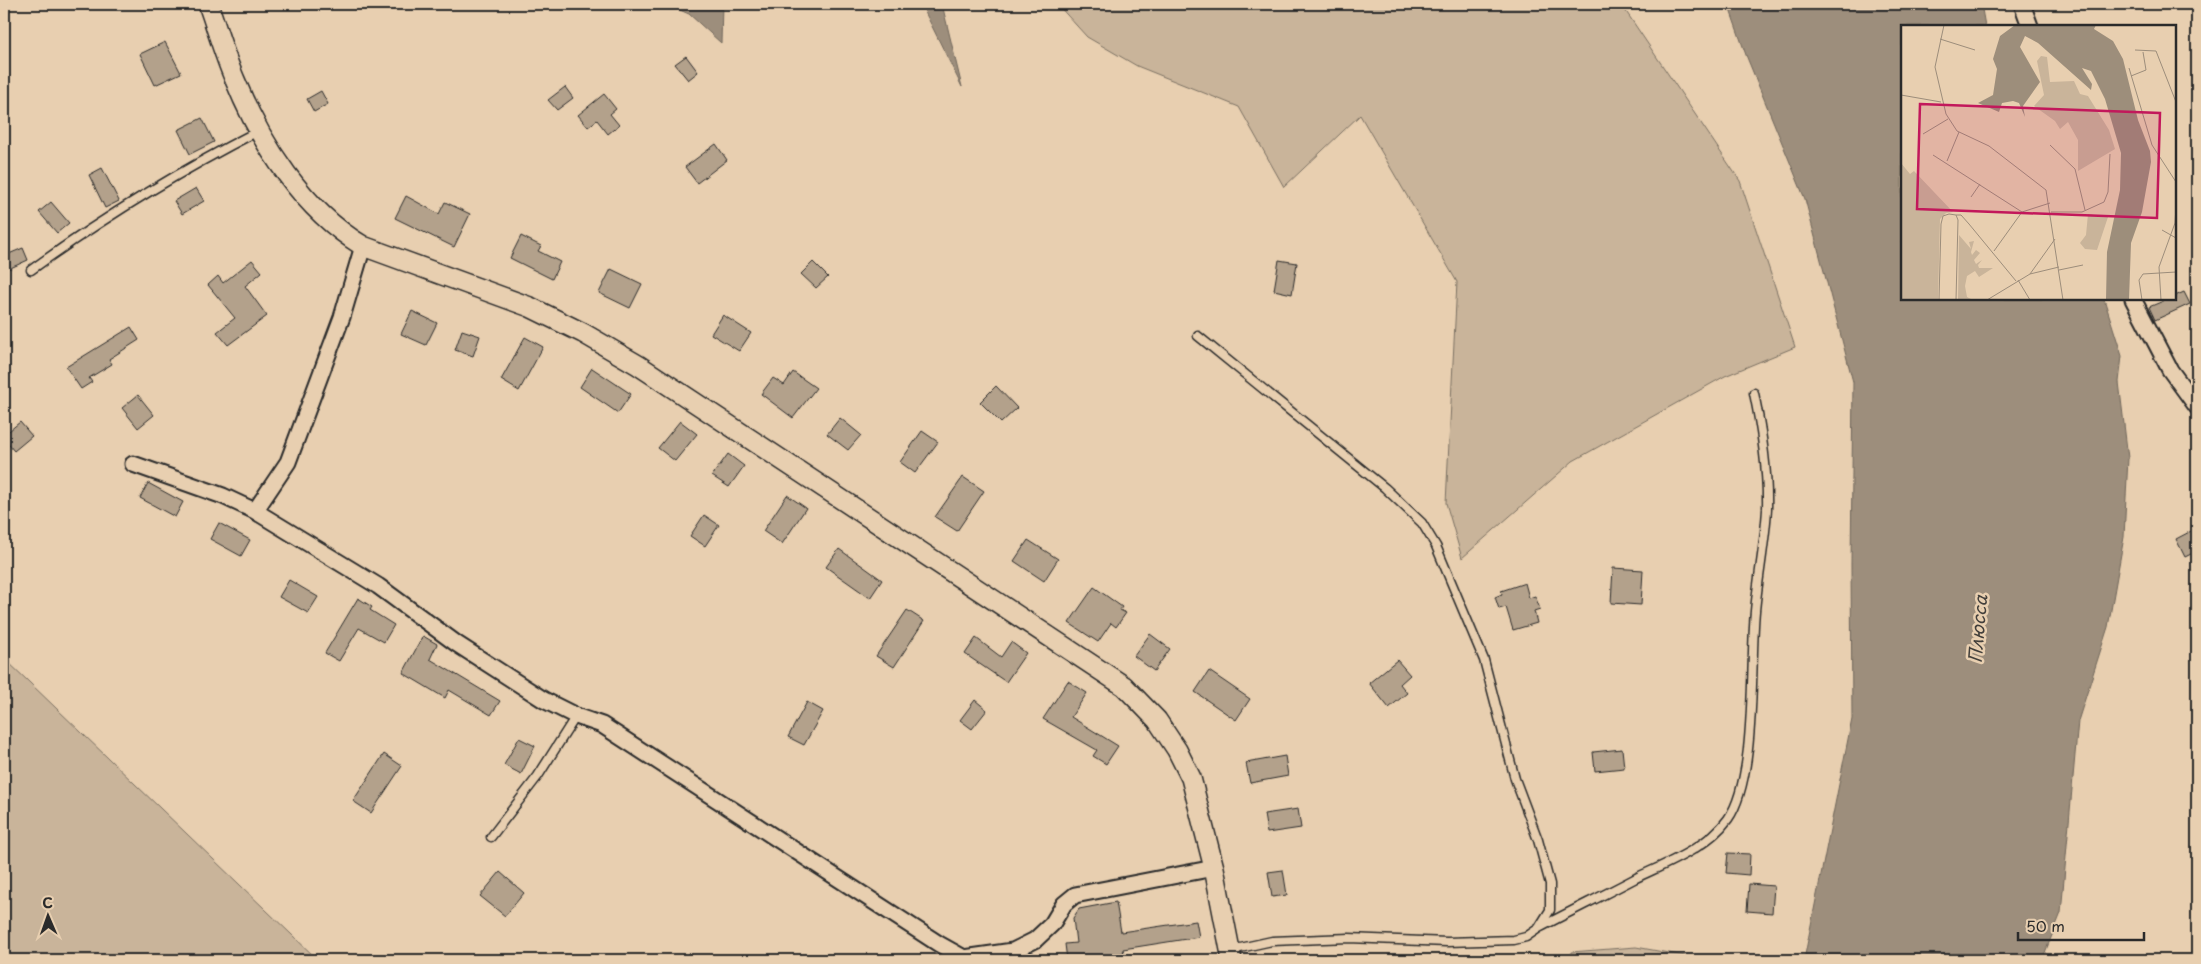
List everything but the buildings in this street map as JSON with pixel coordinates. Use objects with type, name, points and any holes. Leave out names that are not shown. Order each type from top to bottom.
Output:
[{"type":"street","points":[[208,4],[235,80],[260,130],[292,184],[342,234],[363,246],[530,307],[599,342],[647,370],[1124,686],[1156,720],[1177,750],[1192,778],[1214,868],[1231,955]]},
{"type":"street","points":[[2022,4],[2030,25]]},
{"type":"street","points":[[255,512],[288,462],[342,317],[363,246]]},
{"type":"street","points":[[2134,300],[2170,370],[2197,406]]},
{"type":"street","points":[[133,464],[223,496],[255,512],[378,586],[457,644],[544,700],[576,716],[602,725],[962,959],[1013,951],[1035,940],[1052,924],[1064,904],[1075,895],[1214,868]]},
{"type":"lane","points":[[31,270],[84,232],[187,168],[260,130]]},
{"type":"lane","points":[[1198,336],[1385,488],[1422,523],[1436,546],[1484,660],[1514,778],[1538,840],[1550,884],[1550,910],[1539,928]]},
{"type":"lane","points":[[1231,955],[1272,941],[1349,938],[1447,942],[1514,940],[1526,937],[1539,928],[1684,854],[1714,834],[1728,818],[1738,798],[1745,772],[1748,743],[1755,612],[1767,510],[1765,448],[1754,393]]},
{"type":"lane","points":[[491,837],[538,776],[576,716]]},
{"type":"shaded area","points":[[1057,4],[1621,4],[1740,181],[1795,347],[1725,376],[1573,461],[1462,558],[1446,503],[1457,282],[1360,115],[1284,187],[1239,107],[1137,66],[1087,37]]},
{"type":"shaded area","points":[[4,658],[318,960],[4,960]]},
{"type":"shaded area","points":[[1636,947],[1707,960],[1571,960],[1571,952]]},
{"type":"water","points":[[666,4],[722,4],[721,43],[689,14]]},
{"type":"water","points":[[921,4],[942,4],[962,87]]},
{"type":"water","name":"Плюсса","points":[[1728,4],[1981,4],[1985,25],[1901,25],[1901,300],[2104,300],[2122,356],[2119,382],[2128,458],[2124,537],[2108,627],[2078,721],[2061,913],[2042,960],[1804,960],[1852,719],[1853,382],[1805,199],[1746,55]]}]
